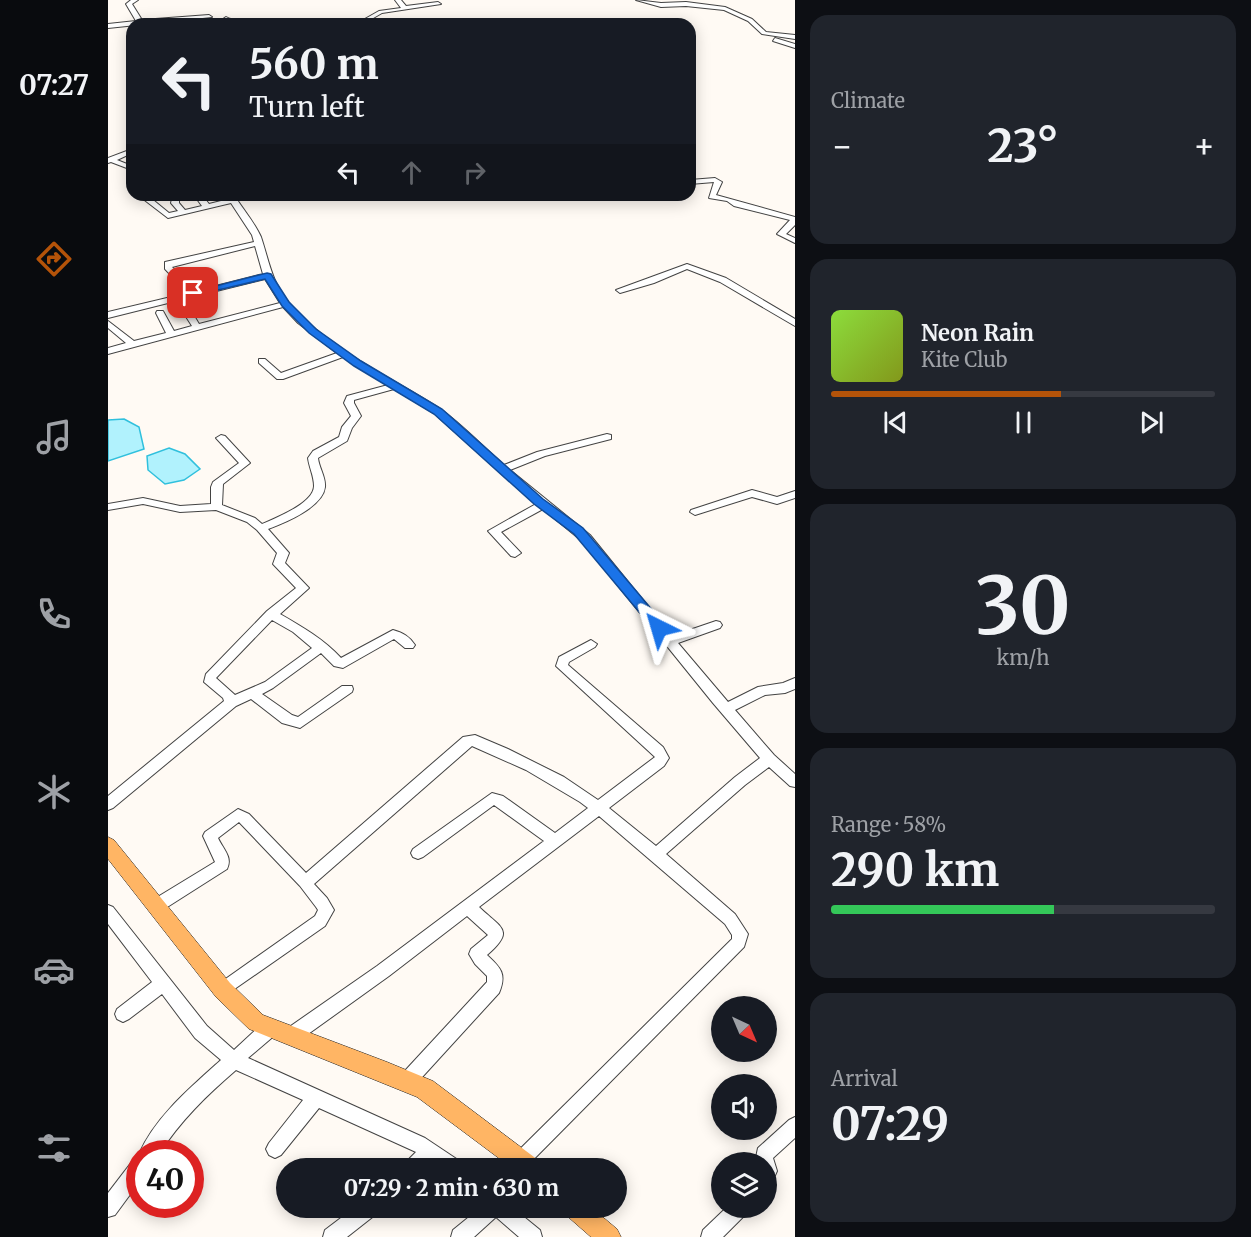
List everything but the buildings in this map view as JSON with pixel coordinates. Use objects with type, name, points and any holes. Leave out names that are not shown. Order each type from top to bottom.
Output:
[{"type":"main road","points":[[108,845],[223,990],[256,1022],[269,1029],[408,1080],[442,1101],[517,1158]]},
{"type":"main road","points":[[587,1218],[609,1237]]},
{"type":"street","points":[[135,0],[129,4],[138,18]]},
{"type":"street","points":[[399,0],[406,8]]},
{"type":"street","points":[[642,1],[698,5],[732,11],[750,20],[772,39],[795,46]]},
{"type":"street","points":[[642,1],[659,13]]},
{"type":"street","points":[[370,18],[381,12],[438,4]]},
{"type":"street","points":[[704,15],[732,11]]},
{"type":"street","points":[[197,18],[209,17]]},
{"type":"street","points":[[108,26],[126,24]]},
{"type":"street","points":[[764,33],[795,37]]},
{"type":"street","points":[[110,161],[126,154]]},
{"type":"street","points":[[110,161],[126,166]]},
{"type":"street","points":[[696,182],[715,180],[718,182],[712,196],[793,219],[794,222],[781,234],[795,241]]},
{"type":"street","points":[[149,201],[168,216],[223,201]]},
{"type":"street","points":[[175,201],[174,203],[184,213]]},
{"type":"street","points":[[203,201],[205,207]]},
{"type":"street","points":[[234,201],[252,229],[267,276],[285,304],[312,331],[343,354],[438,412],[543,505],[586,538],[726,709],[769,759],[795,782]]},
{"type":"street","points":[[193,293],[168,267],[168,264],[258,243]]},
{"type":"street","points":[[620,290],[651,282],[687,266],[723,280],[795,323]]},
{"type":"street","points":[[108,315],[267,276]]},
{"type":"street","points":[[178,297],[197,327]]},
{"type":"street","points":[[108,351],[285,304]]},
{"type":"street","points":[[160,313],[171,333]]},
{"type":"street","points":[[108,324],[132,344]]},
{"type":"street","points":[[262,360],[280,377],[343,354]]},
{"type":"street","points":[[261,528],[287,519],[318,493],[320,486],[313,458],[317,453],[343,439],[347,427],[356,416],[349,403],[350,398],[395,386]]},
{"type":"street","points":[[504,469],[541,454],[607,437]]},
{"type":"street","points":[[218,507],[216,487],[218,482],[245,463],[221,438]]},
{"type":"street","points":[[695,512],[752,492],[777,501],[795,494]]},
{"type":"street","points":[[108,507],[143,501],[180,509],[218,507],[244,517],[261,528],[283,554],[279,564],[303,586],[300,592],[271,614],[210,677],[210,682],[229,696],[231,703]]},
{"type":"street","points":[[515,553],[494,531],[543,505]]},
{"type":"street","points":[[271,614],[297,629],[327,651],[338,663],[343,663],[393,634],[400,636],[409,645]]},
{"type":"street","points":[[670,641],[716,625]]},
{"type":"street","points":[[291,1036],[468,907],[662,758],[648,741],[562,666],[563,660],[591,644]]},
{"type":"street","points":[[108,804],[231,703],[269,685],[320,648]]},
{"type":"street","points":[[726,709],[763,690],[785,688],[795,682]]},
{"type":"street","points":[[252,693],[287,719],[300,723],[347,689]]},
{"type":"street","points":[[306,882],[472,740],[528,765],[599,808],[737,926],[740,934],[739,942],[531,1158]]},
{"type":"street","points":[[655,855],[740,781],[769,759]]},
{"type":"street","points":[[418,853],[492,799],[498,800],[554,840]]},
{"type":"street","points":[[156,906],[222,865],[222,858],[210,841],[210,836],[238,815],[244,818],[306,882],[324,904],[326,910],[320,921],[223,990]]},
{"type":"street","points":[[408,1080],[497,981],[495,971],[477,954],[496,938],[496,933],[468,907]]},
{"type":"street","points":[[111,921],[206,1038],[241,1054],[316,1098],[431,1151],[441,1158]]},
{"type":"street","points":[[123,1014],[162,984]]},
{"type":"street","points":[[157,1140],[198,1093],[269,1029]]},
{"type":"street","points":[[275,1149],[316,1098]]},
{"type":"street","points":[[767,1152],[795,1126]]},
{"type":"street","points":[[423,1158],[431,1151]]},
{"type":"street","points":[[108,1208],[126,1184]]},
{"type":"street","points":[[332,1237],[356,1218]]},
{"type":"street","points":[[460,1237],[482,1218]]},
{"type":"street","points":[[511,1218],[531,1236]]},
{"type":"street","points":[[710,1237],[728,1218]]},
{"type":"water","points":[[124,419],[139,427],[144,449],[108,461],[108,420]]},
{"type":"water","points":[[169,448],[185,454],[200,469],[184,480],[165,484],[148,470],[147,456]]},
{"type":"route","points":[[193,293],[267,276],[285,304],[312,331],[358,364],[438,412],[539,501],[579,531],[659,628]]}]
